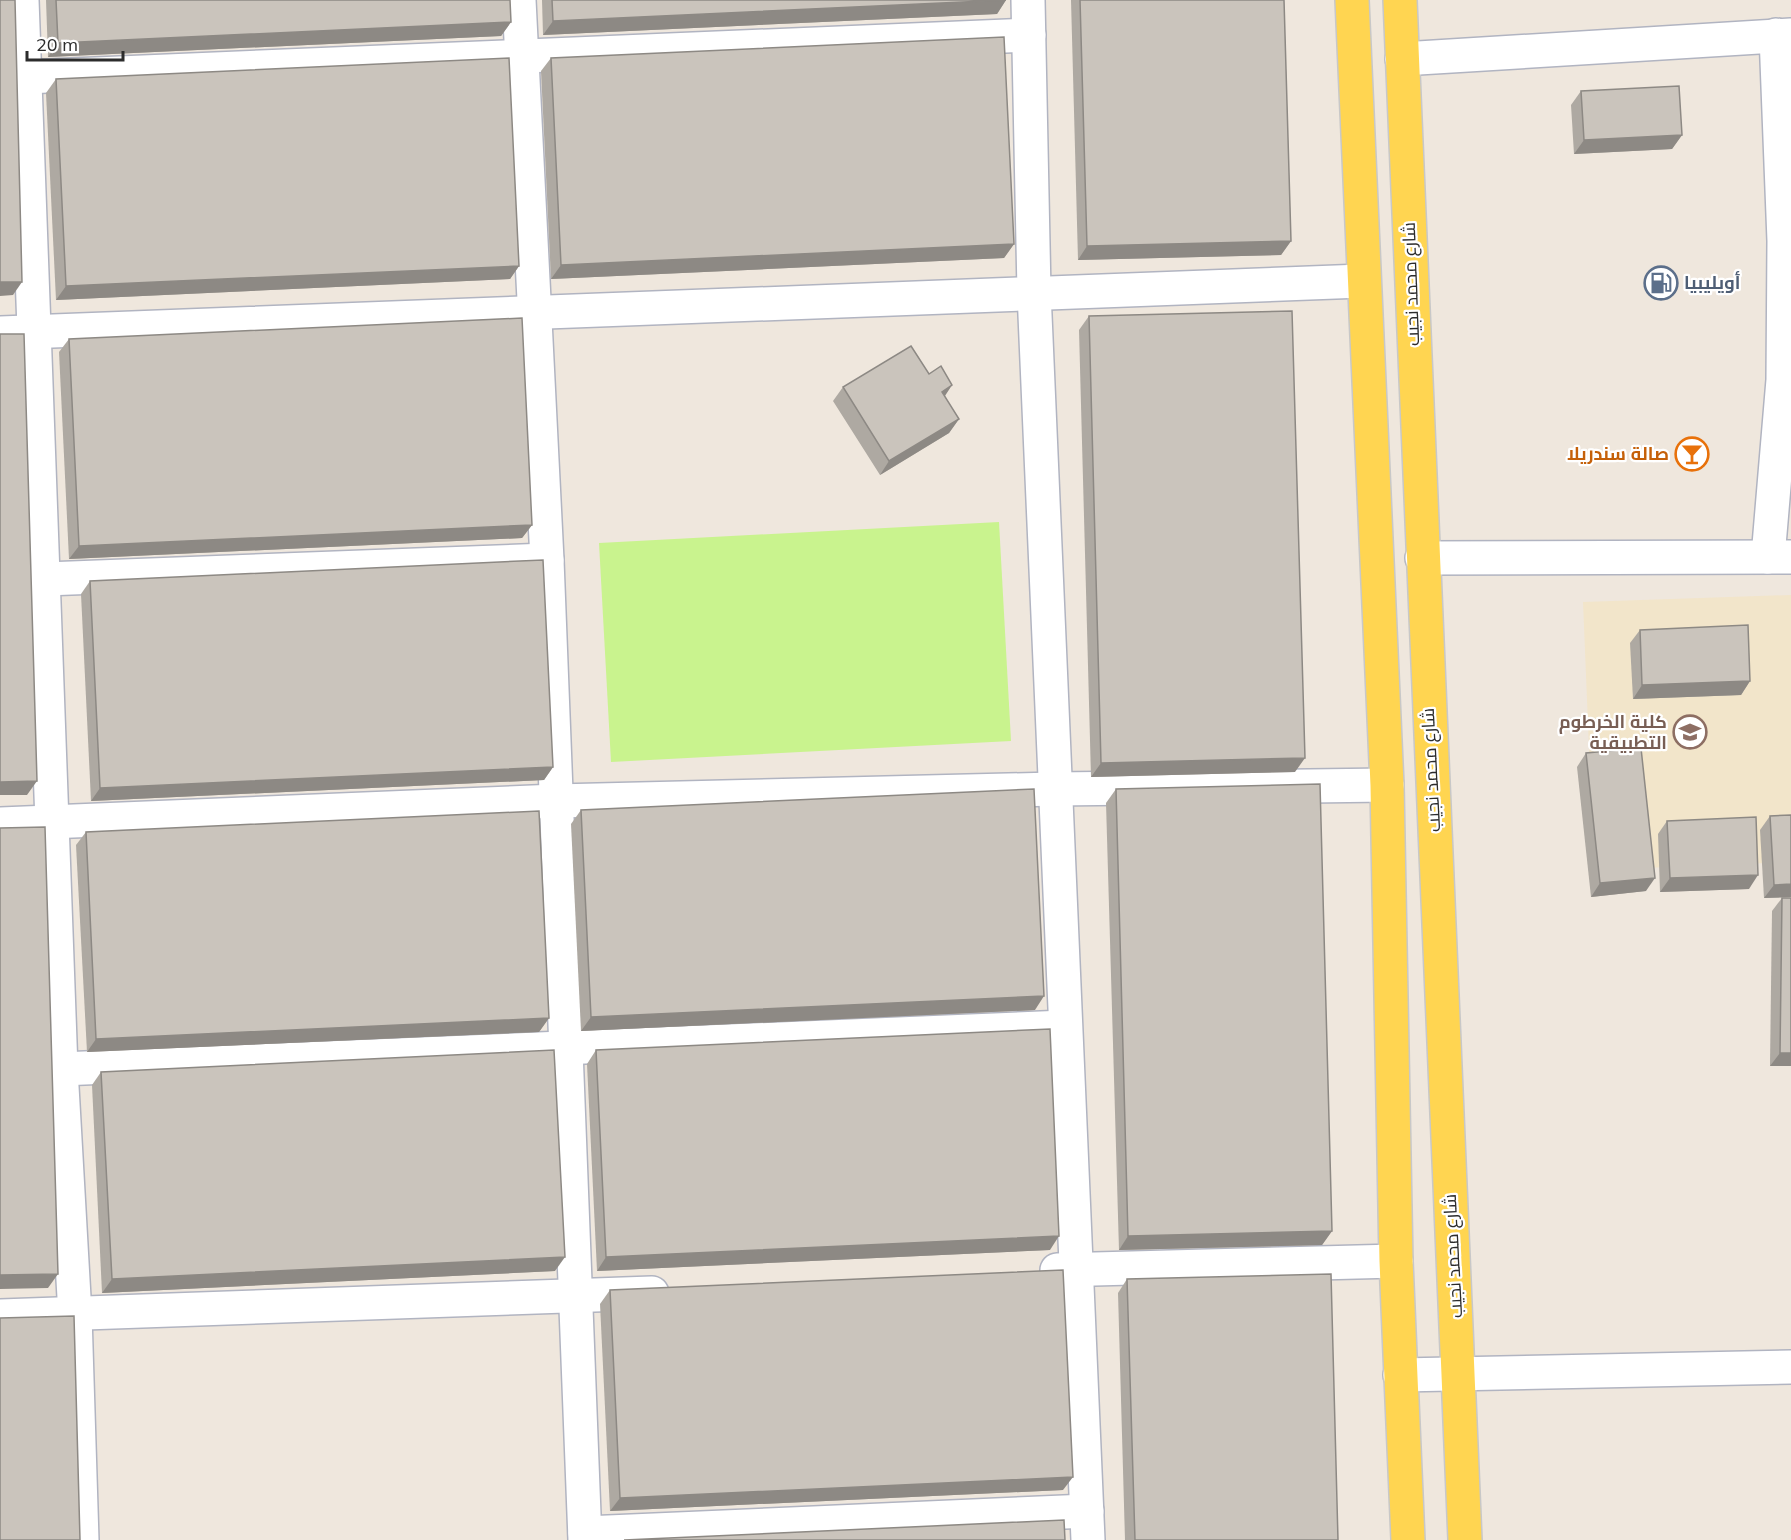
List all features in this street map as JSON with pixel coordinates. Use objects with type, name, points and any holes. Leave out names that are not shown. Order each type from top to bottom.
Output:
[{"type":"main road","points":[[1352,0],[1362,280],[1387,785],[1396,1261],[1408,1540]]},
{"type":"main road","name":"شارع محمد نجيب","points":[[1400,0],[1465,1540]]},
{"type":"street","points":[[22,0],[45,579],[61,1069],[75,1315],[82,1540]]},
{"type":"street","points":[[519,0],[547,560],[585,1537],[1088,1525],[1034,292],[1028,0]]},
{"type":"street","points":[[24,77],[1029,35]]},
{"type":"street","points":[[1402,58],[1784,35],[1780,557],[1422,558]]},
{"type":"street","points":[[0,333],[535,314],[1362,280]]},
{"type":"street","points":[[45,579],[547,560]]},
{"type":"street","points":[[0,824],[556,801],[1054,789],[1387,785]]},
{"type":"street","points":[[61,1069],[566,1046],[1065,1027]]},
{"type":"street","points":[[1029,1272],[1396,1261]]},
{"type":"street","points":[[0,1316],[575,1297],[682,1291]]},
{"type":"street","points":[[1400,1375],[1791,1367]]},
{"type":"shaded area","name":"كلية الخرطوم التطبيقية","points":[[1791,595],[1791,862],[1594,870],[1583,602]]},
{"type":"green space","points":[[999,522],[1011,741],[611,762],[599,543]]},
{"type":"building","points":[[0,0],[15,0],[22,282],[0,282]]},
{"type":"building","points":[[56,0],[510,0],[511,22],[58,43]]},
{"type":"building","points":[[552,0],[1006,0],[553,21]]},
{"type":"building","points":[[1080,0],[1284,0],[1291,241],[1087,246]]},
{"type":"building","points":[[1004,37],[1014,244],[561,265],[551,58]]},
{"type":"building","points":[[509,58],[519,266],[66,286],[56,79]]},
{"type":"building","points":[[1679,86],[1682,135],[1584,140],[1581,91]]},
{"type":"building","points":[[1292,311],[1305,758],[1101,763],[1089,316]]},
{"type":"building","points":[[522,318],[532,525],[79,546],[69,339]]},
{"type":"building","points":[[0,334],[24,334],[37,781],[0,782]]},
{"type":"building","points":[[911,346],[929,374],[941,366],[952,385],[942,392],[959,419],[889,461],[843,387]]},
{"type":"building","points":[[543,560],[553,767],[100,788],[90,581]]},
{"type":"building","points":[[1748,625],[1750,681],[1642,685],[1640,630]]},
{"type":"building","points":[[1641,748],[1655,878],[1600,883],[1586,753]]},
{"type":"building","points":[[1320,784],[1332,1231],[1128,1236],[1116,789]]},
{"type":"building","points":[[1034,789],[1044,996],[591,1017],[581,810]]},
{"type":"building","points":[[539,811],[549,1018],[96,1039],[86,832]]},
{"type":"building","points":[[1791,815],[1791,884],[1774,885],[1770,816]]},
{"type":"building","points":[[1756,817],[1758,875],[1670,878],[1667,821]]},
{"type":"building","points":[[45,827],[58,1274],[0,1275],[0,828]]},
{"type":"building","points":[[1782,898],[1791,898],[1791,1053],[1780,1053]]},
{"type":"building","points":[[1050,1029],[1059,1236],[606,1257],[596,1050]]},
{"type":"building","points":[[554,1050],[565,1257],[112,1279],[101,1072]]},
{"type":"building","points":[[1063,1270],[1073,1477],[620,1498],[610,1290]]},
{"type":"building","points":[[1331,1274],[1338,1540],[1135,1540],[1127,1279]]},
{"type":"building","points":[[74,1316],[80,1540],[0,1540],[0,1318]]},
{"type":"building","points":[[1064,1520],[1065,1540],[624,1540]]},
{"type":"place","name":"أويليبيا","points":[[1661,283]]},
{"type":"place","name":"صالة سندريلا","points":[[1692,454]]},
{"type":"place","name":"كلية الخرطوم التطبيقية","points":[[1690,732]]}]
